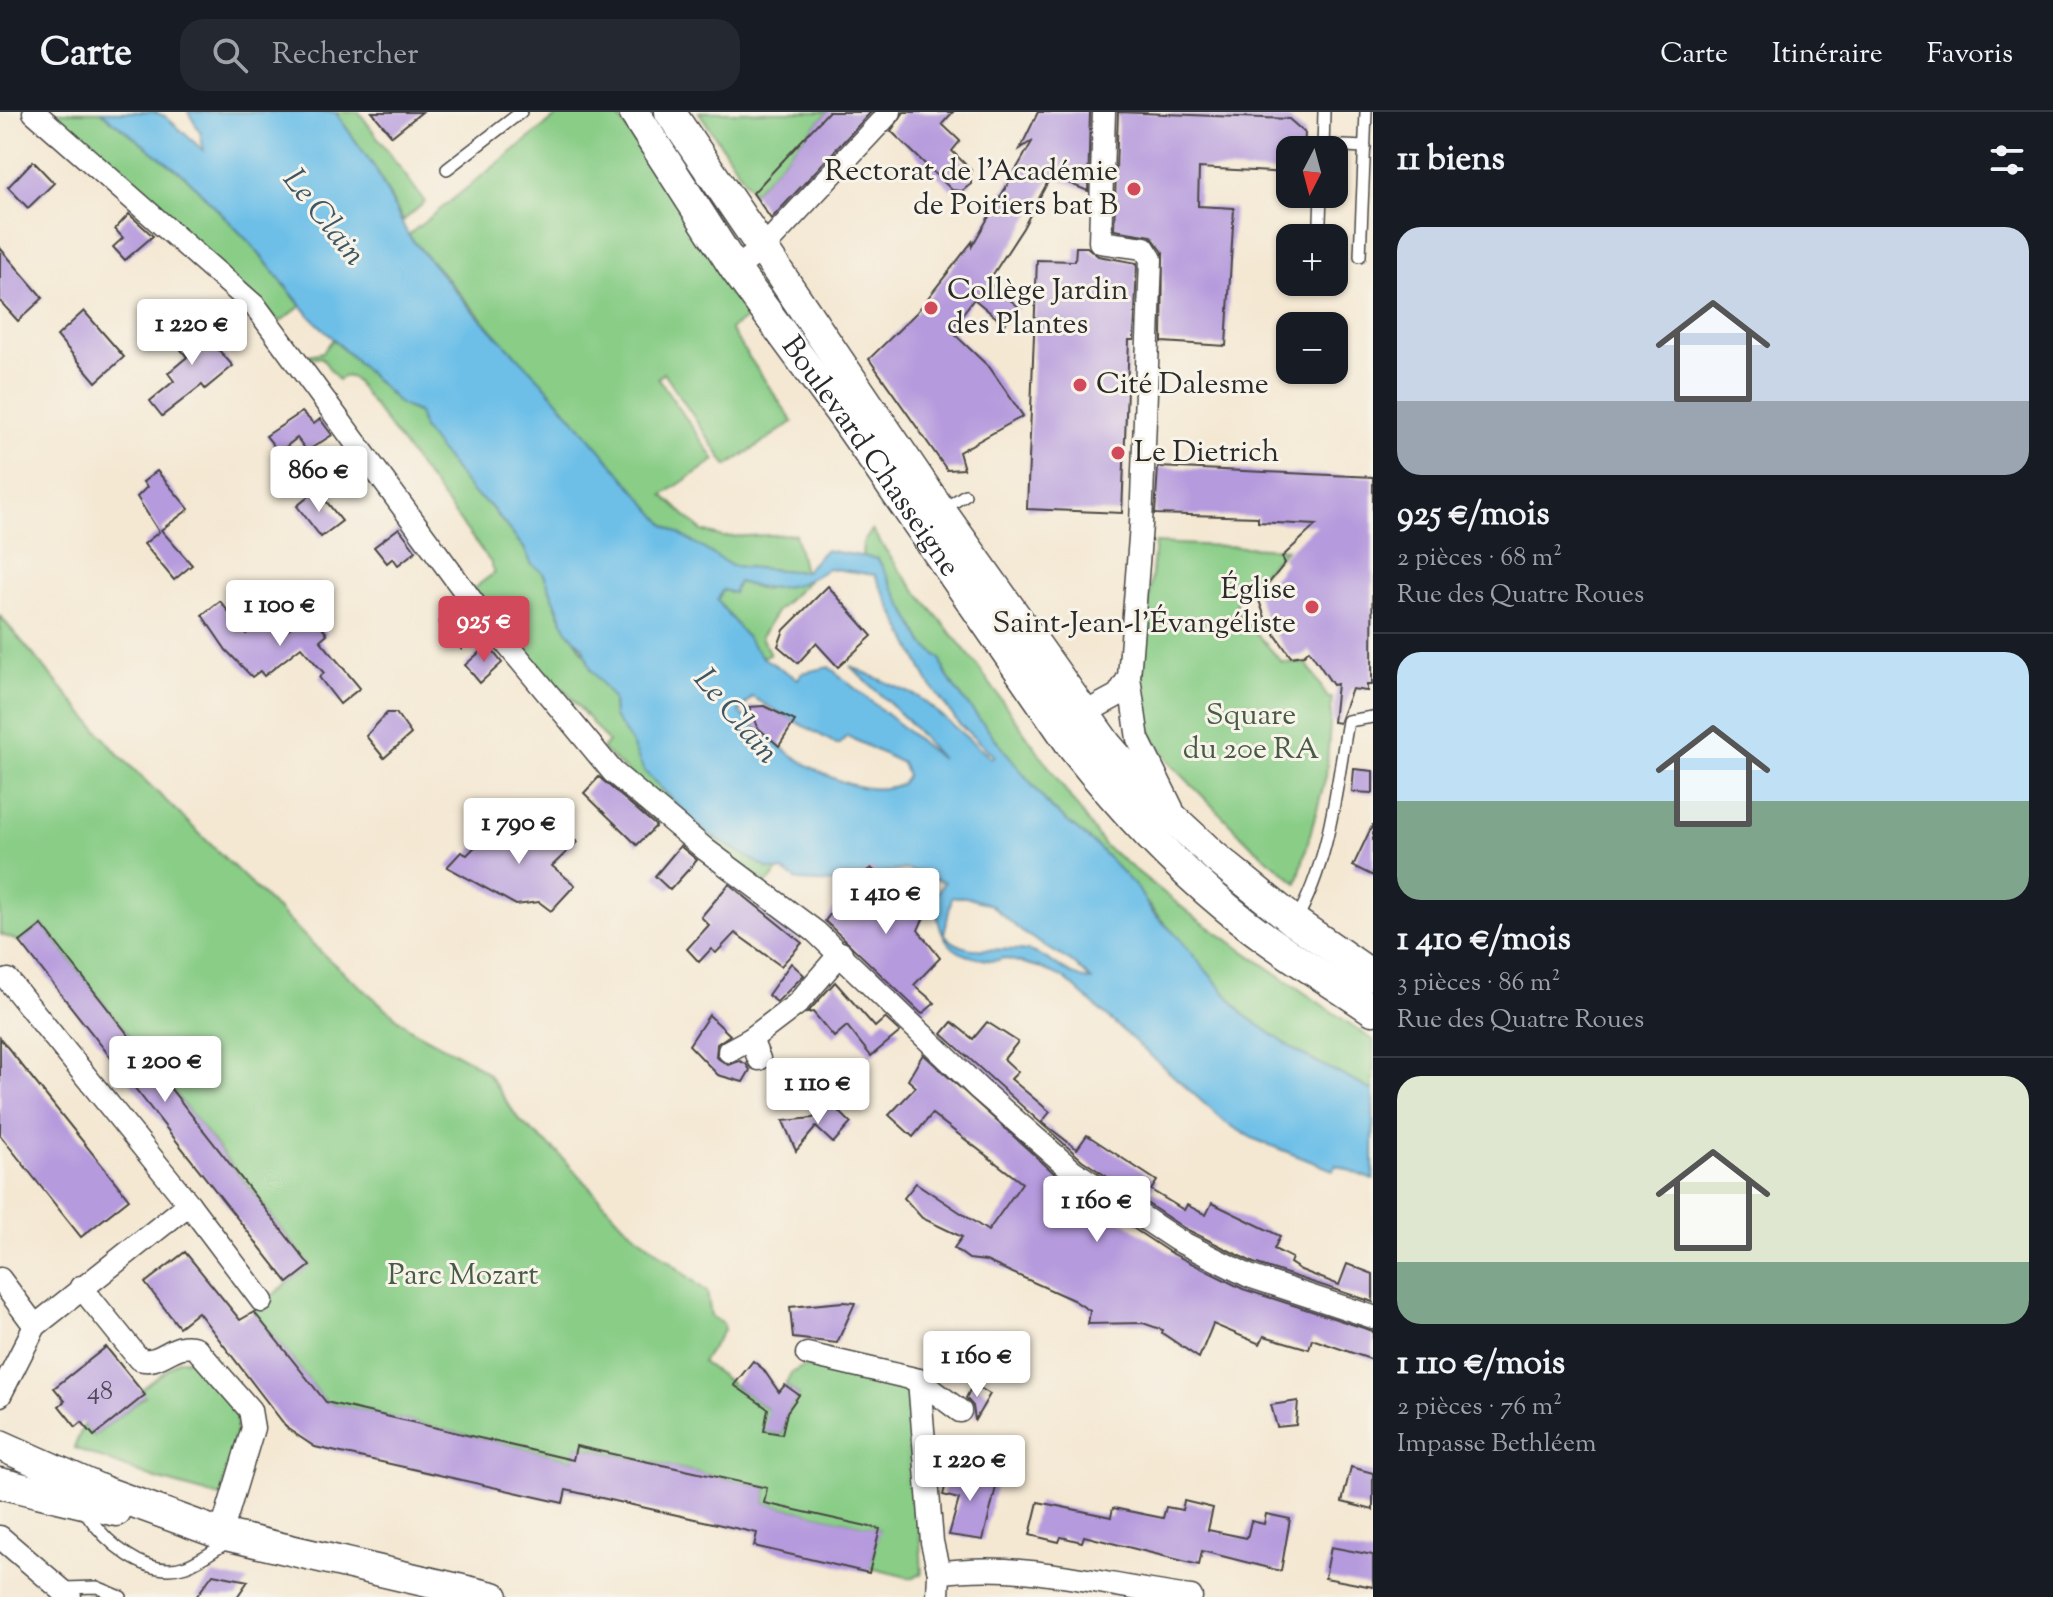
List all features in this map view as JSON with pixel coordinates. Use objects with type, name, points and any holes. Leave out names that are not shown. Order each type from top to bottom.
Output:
[{"type":"main road","name":"Boulevard Chasseigne","points":[[634,112],[735,269],[845,419],[1065,737],[1113,797],[1174,862],[1228,910],[1373,1010]]},
{"type":"main road","name":"Boulevard Chasseigne","points":[[670,112],[761,250],[953,503],[1083,714],[1119,760],[1182,827],[1295,922],[1373,976]]},
{"type":"main road","points":[[0,1445],[188,1524]]},
{"type":"main road","points":[[0,1483],[79,1503],[188,1524],[493,1597]]},
{"type":"street","points":[[34,112],[256,307],[477,608],[613,772],[706,850],[788,908],[841,953],[1021,1128],[1119,1203],[1177,1240],[1249,1276],[1373,1317]]},
{"type":"street","points":[[735,269],[761,250],[890,112]]},
{"type":"street","points":[[1104,112],[1100,242],[1144,248],[1151,259],[1146,416],[1129,677],[1138,739],[1182,827]]},
{"type":"street","points":[[1083,714],[1118,695],[1129,677]]},
{"type":"street","points":[[729,1051],[755,1049],[788,1007],[829,971],[841,953]]},
{"type":"street","points":[[8,980],[189,1204],[262,1301]]},
{"type":"street","points":[[0,1395],[35,1326],[189,1204]]},
{"type":"street","points":[[0,1279],[35,1326]]},
{"type":"street","points":[[81,1287],[139,1359],[159,1359],[183,1345],[196,1348],[250,1410],[253,1428],[228,1536]]},
{"type":"street","points":[[807,1354],[919,1380],[960,1411]]},
{"type":"street","points":[[919,1380],[932,1542],[939,1573],[938,1597]]},
{"type":"street","points":[[0,1537],[65,1592]]},
{"type":"street","points":[[939,1573],[982,1570],[1053,1574],[1191,1597]]},
{"type":"lane","points":[[447,169],[521,112]]},
{"type":"lane","points":[[1323,136],[1324,112]]},
{"type":"lane","points":[[1360,256],[1366,112]]},
{"type":"lane","points":[[1348,147],[1365,147]]},
{"type":"lane","points":[[1320,208],[1320,221]]},
{"type":"lane","points":[[1295,922],[1312,892],[1325,856],[1326,830],[1348,721],[1373,717]]},
{"type":"lane","points":[[79,1503],[94,1525],[123,1550],[141,1562],[163,1570],[186,1566],[228,1536]]},
{"type":"lane","points":[[65,1592],[97,1587],[121,1597]]},
{"type":"green space","points":[[47,112],[101,112],[186,177],[252,245],[301,306],[280,322]]},
{"type":"green space","points":[[335,112],[359,112],[425,202],[403,221],[375,168]]},
{"type":"green space","points":[[562,112],[615,112],[753,314],[730,329],[793,422],[727,466],[664,373],[658,378],[715,460],[663,495],[702,531],[723,537],[795,534],[804,572],[731,566],[665,525],[408,235]]},
{"type":"green space","points":[[699,112],[828,112],[753,193]]},
{"type":"green space","points":[[333,339],[401,405],[418,412],[472,492],[490,506],[524,548],[532,565],[543,572],[559,614],[613,699],[614,717],[630,739],[644,771],[706,833],[769,869],[779,870],[767,884],[705,840],[602,749],[608,742],[563,688],[556,693],[473,589],[494,573],[491,563],[353,378],[345,376],[338,380],[321,357],[312,359],[309,355],[323,352]]},
{"type":"green space","points":[[872,530],[900,571],[974,661],[1104,845],[1193,916],[1373,1040],[1373,1091],[1299,1053],[1244,1015],[1098,847],[1050,807],[956,690],[944,671],[941,659],[923,643],[878,559],[862,557],[863,543]]},
{"type":"green space","name":"Square du 20e RA","points":[[1155,543],[1287,549],[1237,597],[1236,611],[1282,662],[1307,664],[1328,698],[1332,698],[1326,776],[1297,883],[1253,847],[1168,761],[1150,731],[1140,696]]},
{"type":"green space","points":[[738,581],[762,590],[808,581],[776,612],[761,637],[770,654],[762,657],[717,600],[723,590],[733,592]]},
{"type":"green space","name":"Parc Mozart","points":[[0,616],[119,755],[327,958],[409,1028],[488,1074],[519,1120],[558,1153],[623,1224],[707,1292],[711,1316],[723,1324],[724,1330],[702,1362],[769,1410],[765,1431],[782,1434],[787,1412],[799,1395],[785,1385],[791,1373],[804,1366],[898,1384],[909,1396],[913,1411],[922,1574],[911,1578],[870,1568],[879,1529],[764,1503],[767,1488],[577,1446],[573,1460],[326,1402],[253,1311],[310,1265],[42,925],[20,942],[0,934]]},
{"type":"green space","points":[[179,1360],[194,1360],[237,1409],[237,1428],[221,1497],[156,1479],[74,1448],[84,1424],[94,1436],[145,1396],[141,1390]]},
{"type":"water","name":"Le Clain","points":[[101,112],[154,112],[165,116],[204,151],[200,132],[188,112],[335,112],[375,168],[408,235],[471,309],[542,382],[665,525],[732,566],[804,572],[825,550],[878,559],[923,643],[941,659],[944,671],[956,690],[1050,807],[1098,847],[1138,889],[1151,911],[1176,935],[1244,1015],[1299,1053],[1373,1091],[1373,1180],[1336,1165],[1333,1170],[1254,1139],[1226,1123],[1064,978],[1003,958],[988,960],[957,951],[944,937],[936,908],[934,897],[944,882],[906,869],[837,883],[799,881],[783,871],[769,869],[706,833],[644,771],[630,740],[614,717],[613,699],[591,669],[583,647],[567,631],[543,572],[532,565],[524,548],[490,506],[472,492],[423,429],[418,412],[401,405],[310,316],[252,245],[186,177]],"holes":[[[828,568],[875,575],[929,683],[959,724],[994,756],[991,758],[919,697],[850,666],[907,720],[941,759],[829,667],[802,673],[798,679],[762,657],[717,600],[723,590],[733,593],[738,582],[762,587],[785,587],[807,581]],[[752,697],[838,745],[847,736],[902,763],[907,775],[901,784],[881,788],[859,786],[837,779],[792,755],[739,712]],[[952,897],[966,897],[991,905],[1022,932],[1076,965],[1091,980],[1075,976],[1028,951],[972,949],[953,942],[944,934]]]},
{"type":"building","points":[[372,112],[422,112],[392,136]]},
{"type":"building","points":[[828,112],[871,112],[771,219],[753,193]]},
{"type":"building","points":[[904,112],[953,112],[942,124],[960,141],[952,151],[971,170],[971,184],[962,191],[952,190],[891,131]]},
{"type":"building","points":[[1038,112],[1090,112],[1088,191],[1051,176],[1023,228],[988,282],[1019,307],[1004,324],[974,299],[950,330],[990,368],[1023,416],[959,452],[964,469],[947,470],[869,359],[916,313],[972,242],[972,246],[1033,140],[1020,149]]},
{"type":"building","points":[[1118,112],[1289,119],[1305,133],[1305,136],[1276,136],[1276,172],[1199,168],[1198,206],[1234,208],[1226,346],[1162,342],[1163,252],[1151,236],[1114,230]]},
{"type":"building","points":[[33,161],[54,183],[28,208],[8,187]]},
{"type":"building","points":[[129,214],[153,236],[125,260],[113,247],[123,238],[115,229]]},
{"type":"building","name":"Cité Dalesme","points":[[1076,247],[1087,247],[1098,256],[1137,263],[1134,340],[1129,340],[1122,513],[1027,509],[1037,260],[1075,261]]},
{"type":"building","points":[[0,248],[43,298],[18,321],[0,301]]},
{"type":"building","points":[[84,311],[124,357],[96,382],[57,336]]},
{"type":"building","points":[[191,319],[233,366],[205,389],[202,385],[162,416],[150,401],[174,381],[168,373],[187,357],[170,336]]},
{"type":"building","points":[[302,412],[314,424],[320,419],[332,435],[307,451],[297,438],[279,452],[266,436]]},
{"type":"building","points":[[1158,467],[1373,477],[1372,685],[1367,685],[1367,691],[1352,689],[1339,723],[1333,722],[1337,684],[1333,685],[1309,650],[1304,655],[1291,657],[1267,623],[1255,589],[1269,583],[1285,563],[1282,557],[1316,525],[1258,522],[1258,517],[1155,514]]},
{"type":"building","points":[[157,471],[189,509],[161,530],[192,565],[174,580],[144,544],[159,532],[137,497],[147,487],[143,482]]},
{"type":"building","points":[[317,490],[342,521],[321,537],[297,506]]},
{"type":"building","points":[[399,528],[416,551],[398,565],[393,558],[387,563],[374,547]]},
{"type":"building","points":[[828,586],[872,636],[838,667],[816,643],[798,663],[778,646],[784,630]]},
{"type":"building","points":[[220,601],[246,634],[264,619],[273,631],[279,627],[283,633],[311,611],[327,634],[320,640],[360,688],[340,704],[319,677],[324,673],[301,647],[264,676],[260,671],[252,677],[226,650],[202,615]]},
{"type":"building","points":[[457,606],[466,617],[461,649],[439,622]]},
{"type":"building","points":[[488,645],[502,663],[480,683],[465,665]]},
{"type":"building","points":[[764,706],[795,721],[779,746],[757,727],[749,707]]},
{"type":"building","points":[[387,713],[396,713],[411,734],[384,758],[366,736]]},
{"type":"building","points":[[1354,769],[1373,771],[1373,793],[1352,792]]},
{"type":"building","points":[[599,777],[656,826],[637,845],[584,793]]},
{"type":"building","points":[[558,822],[577,842],[552,866],[575,885],[551,911],[539,902],[516,905],[447,867],[461,852],[467,855],[497,824],[522,843],[531,834],[539,842]]},
{"type":"building","points":[[1373,824],[1373,876],[1353,866]]},
{"type":"building","points":[[680,846],[697,860],[670,890],[655,876]]},
{"type":"building","points":[[871,868],[893,888],[886,893],[925,915],[918,930],[940,958],[914,985],[935,1003],[922,1014],[825,921],[859,877]]},
{"type":"building","points":[[729,884],[802,943],[781,966],[735,933],[716,953],[711,949],[699,962],[687,949],[709,925],[701,917]]},
{"type":"building","points":[[42,925],[310,1266],[288,1283],[20,942]]},
{"type":"building","points":[[791,963],[804,975],[777,1002],[768,995]]},
{"type":"building","points":[[835,982],[875,1027],[885,1018],[900,1032],[871,1056],[847,1026],[834,1037],[813,1012],[807,1013]]},
{"type":"building","points":[[709,1015],[730,1035],[717,1044],[716,1057],[728,1065],[740,1061],[746,1064],[750,1070],[743,1082],[718,1075],[689,1045]]},
{"type":"building","points":[[952,1022],[973,1039],[987,1022],[1018,1042],[1004,1059],[1018,1072],[1011,1079],[1050,1112],[1042,1122],[1077,1149],[1087,1135],[1157,1181],[1151,1190],[1184,1210],[1187,1205],[1206,1215],[1212,1203],[1280,1236],[1274,1249],[1292,1258],[1290,1263],[1301,1270],[1339,1285],[1347,1264],[1373,1274],[1373,1302],[1254,1263],[1184,1228],[1082,1160],[942,1034]]},
{"type":"building","points":[[0,1038],[129,1199],[81,1237],[0,1135]]},
{"type":"building","points":[[923,1054],[1065,1183],[1169,1252],[1243,1289],[1373,1331],[1373,1360],[1312,1339],[1309,1349],[1264,1336],[1260,1344],[1213,1324],[1199,1358],[1162,1333],[1163,1330],[1143,1323],[1088,1324],[1090,1311],[1073,1300],[986,1261],[969,1259],[954,1248],[962,1237],[922,1218],[904,1198],[916,1183],[988,1231],[1022,1183],[932,1114],[913,1137],[889,1115],[916,1087],[908,1080]]},
{"type":"building","points":[[829,1101],[851,1123],[833,1143],[816,1127],[796,1151],[783,1121],[813,1118]]},
{"type":"building","points":[[185,1252],[240,1320],[254,1312],[326,1402],[573,1460],[576,1446],[767,1488],[764,1503],[880,1529],[869,1573],[754,1546],[757,1533],[566,1490],[563,1503],[315,1447],[288,1429],[198,1312],[179,1327],[145,1283]]},
{"type":"building","points":[[855,1303],[837,1343],[793,1338],[790,1307]]},
{"type":"building","points":[[106,1347],[145,1395],[94,1436],[82,1422],[76,1427],[59,1406],[65,1401],[54,1388]]},
{"type":"building","points":[[753,1361],[763,1369],[779,1392],[785,1385],[799,1395],[787,1412],[782,1434],[764,1431],[768,1409],[734,1385]]},
{"type":"building","points":[[973,1384],[990,1394],[975,1420],[973,1406],[966,1398]]},
{"type":"building","points":[[1298,1401],[1296,1425],[1277,1427],[1271,1405]]},
{"type":"building","points":[[1351,1467],[1373,1473],[1373,1510],[1342,1502]]},
{"type":"building","points":[[950,1468],[998,1479],[983,1540],[949,1535],[959,1499],[943,1495]]},
{"type":"building","points":[[1184,1501],[1213,1508],[1208,1530],[1247,1538],[1251,1521],[1264,1524],[1266,1514],[1290,1519],[1281,1571],[1202,1551],[1199,1565],[1084,1536],[1082,1542],[1061,1537],[1059,1542],[1030,1535],[1038,1502],[1111,1517],[1113,1508],[1163,1518],[1166,1507],[1182,1510]]},
{"type":"building","points":[[1331,1547],[1373,1555],[1373,1587],[1325,1578]]},
{"type":"building","points":[[213,1574],[248,1581],[237,1597],[196,1597]]},
{"type":"place","name":"Rectorat de l'Académie de Poitiers bat B","points":[[1134,189]]},
{"type":"place","name":"Collège Jardin des Plantes","points":[[931,308]]},
{"type":"place","name":"Cité Dalesme","points":[[1080,385]]},
{"type":"place","name":"Le Dietrich","points":[[1118,453]]},
{"type":"place","name":"Église Saint-Jean-l'Évangéliste","points":[[1312,607]]}]
